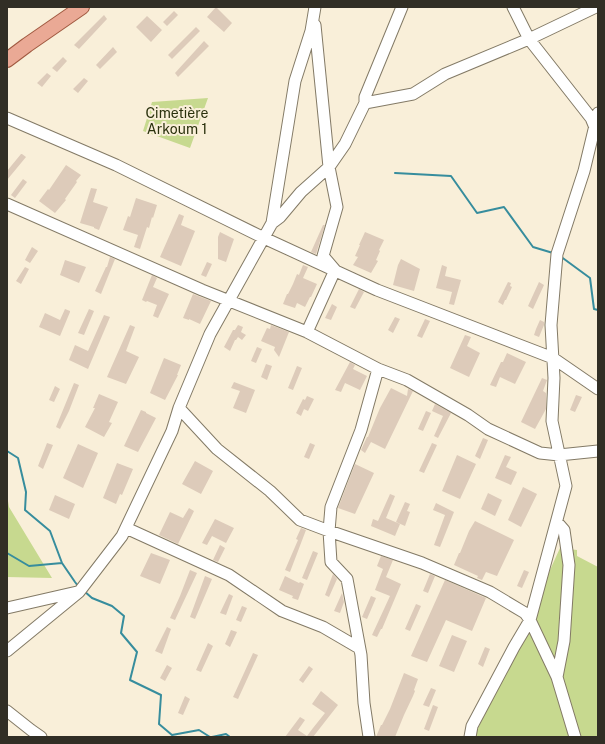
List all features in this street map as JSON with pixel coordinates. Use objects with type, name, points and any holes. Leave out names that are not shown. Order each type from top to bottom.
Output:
[{"type":"main road","points":[[7,60],[82,7]]},
{"type":"street","points":[[272,223],[280,217],[301,192],[329,167],[345,144],[365,103],[365,97],[402,7]]},
{"type":"street","points":[[513,7],[529,39],[591,118],[596,130]]},
{"type":"street","points":[[365,103],[413,94],[445,74],[529,39],[596,7]]},
{"type":"street","points":[[314,9],[329,167],[338,207],[323,256],[335,270]]},
{"type":"street","points":[[7,651],[79,592],[122,536],[172,431],[179,408],[210,334],[272,223],[295,81],[311,31],[314,9]]},
{"type":"street","points":[[470,737],[472,726],[530,620],[566,486],[552,421],[554,378],[551,325],[557,254],[596,130],[598,113]]},
{"type":"street","points":[[7,118],[116,165],[264,238],[377,290],[553,358],[598,389]]},
{"type":"street","points":[[7,204],[195,287],[307,332],[378,369],[407,380],[468,415],[488,429],[540,453],[559,455],[598,451]]},
{"type":"street","points":[[307,332],[335,270]]},
{"type":"street","points":[[369,737],[364,703],[361,656],[347,579],[331,562],[329,532],[331,507],[360,430],[378,369]]},
{"type":"street","points":[[179,408],[217,449],[270,491],[300,520],[329,532],[422,563],[490,592],[525,613],[530,620],[557,676],[575,737]]},
{"type":"street","points":[[557,522],[564,530],[569,565],[564,641],[557,676]]},
{"type":"street","points":[[126,528],[229,575],[282,611],[323,627],[359,648]]},
{"type":"street","points":[[7,608],[79,592]]},
{"type":"street","points":[[7,711],[41,737]]},
{"type":"green space","name":"Cimetière Arkoum 1","points":[[208,98],[190,148],[143,131],[152,102]]},
{"type":"green space","points":[[7,495],[9,507],[52,578],[7,577]]},
{"type":"green space","points":[[560,548],[577,550],[577,556],[598,567],[598,737],[474,737]]},
{"type":"building","points":[[216,7],[232,23],[224,32],[207,17]]},
{"type":"building","points":[[174,11],[178,15],[167,26],[163,22]]},
{"type":"building","points":[[104,15],[107,19],[79,49],[74,45]]},
{"type":"building","points":[[147,16],[162,30],[151,42],[136,27]]},
{"type":"building","points":[[196,27],[200,31],[172,59],[168,55]]},
{"type":"building","points":[[204,41],[209,46],[178,77],[175,73]]},
{"type":"building","points":[[113,47],[117,52],[100,69],[96,65]]},
{"type":"building","points":[[63,57],[67,61],[57,72],[52,68]]},
{"type":"building","points":[[47,73],[51,76],[42,87],[37,83]]},
{"type":"building","points":[[84,78],[88,81],[78,93],[73,89]]},
{"type":"building","points":[[21,154],[26,157],[7,180],[7,171]]},
{"type":"building","points":[[66,165],[81,175],[65,199],[66,200],[55,213],[39,201],[48,189],[49,190]]},
{"type":"building","points":[[23,179],[27,182],[15,198],[11,195]]},
{"type":"building","points":[[91,188],[97,189],[93,202],[108,207],[99,230],[80,223]]},
{"type":"building","points":[[136,198],[157,205],[149,228],[147,227],[140,249],[134,247],[138,235],[123,230],[128,216],[130,217]]},
{"type":"building","points":[[179,214],[184,216],[181,225],[195,231],[181,266],[160,257]]},
{"type":"building","points":[[323,225],[325,225],[316,254],[311,252]]},
{"type":"building","points":[[220,232],[234,239],[226,262],[218,259],[218,237]]},
{"type":"building","points":[[365,232],[384,240],[376,260],[378,261],[371,273],[353,265],[358,257],[355,256]]},
{"type":"building","points":[[32,247],[38,251],[30,263],[25,260]]},
{"type":"building","points":[[110,257],[115,259],[101,294],[95,291],[107,267]]},
{"type":"building","points":[[401,259],[420,269],[414,291],[393,285]]},
{"type":"building","points":[[65,260],[86,267],[79,283],[60,275]]},
{"type":"building","points":[[207,262],[212,264],[206,277],[201,275]]},
{"type":"building","points":[[303,265],[308,267],[303,278],[317,284],[311,297],[305,307],[297,303],[295,308],[283,304],[297,274],[299,275]]},
{"type":"building","points":[[442,265],[447,267],[445,276],[461,280],[454,305],[449,304],[452,292],[436,288]]},
{"type":"building","points":[[25,267],[29,269],[21,284],[16,281]]},
{"type":"building","points":[[152,275],[157,278],[153,287],[169,294],[158,318],[153,316],[157,305],[142,300]]},
{"type":"building","points":[[508,282],[511,283],[510,286],[512,287],[503,305],[498,302]]},
{"type":"building","points":[[539,282],[544,285],[533,309],[528,306]]},
{"type":"building","points":[[359,289],[364,292],[355,309],[350,307]]},
{"type":"building","points":[[193,294],[211,301],[200,324],[183,318]]},
{"type":"building","points":[[332,304],[337,307],[331,320],[325,318]]},
{"type":"building","points":[[65,309],[70,312],[60,336],[39,327],[45,313],[60,320]]},
{"type":"building","points":[[89,309],[94,311],[84,335],[78,333]]},
{"type":"building","points":[[104,315],[110,317],[88,369],[69,360],[75,345],[88,351]]},
{"type":"building","points":[[395,317],[400,319],[393,333],[388,330]]},
{"type":"building","points":[[425,319],[430,321],[422,338],[417,336]]},
{"type":"building","points":[[540,320],[544,322],[544,325],[539,337],[534,335]]},
{"type":"building","points":[[130,325],[135,327],[126,351],[139,357],[126,384],[107,377]]},
{"type":"building","points":[[238,325],[243,327],[241,332],[246,335],[242,340],[238,337],[235,340],[230,351],[224,347],[233,330],[235,330]]},
{"type":"building","points":[[271,325],[289,332],[279,357],[274,350],[275,347],[261,341],[267,328],[270,329]]},
{"type":"building","points":[[465,335],[471,337],[467,346],[480,353],[469,377],[450,368]]},
{"type":"building","points":[[257,347],[262,349],[256,363],[251,361]]},
{"type":"building","points":[[507,353],[526,362],[515,384],[500,377],[496,387],[490,385],[501,362],[503,362]]},
{"type":"building","points":[[164,358],[181,365],[178,375],[165,400],[150,393]]},
{"type":"building","points":[[350,362],[355,365],[353,369],[367,376],[360,390],[345,383],[341,392],[335,390]]},
{"type":"building","points":[[266,364],[272,366],[267,380],[261,377]]},
{"type":"building","points":[[297,366],[302,368],[293,390],[288,388]]},
{"type":"building","points":[[542,378],[547,380],[543,391],[546,393],[546,409],[535,429],[521,422]]},
{"type":"building","points":[[234,382],[255,390],[246,413],[233,408],[240,391],[231,388]]},
{"type":"building","points":[[74,383],[79,385],[60,429],[56,427]]},
{"type":"building","points":[[55,386],[60,389],[54,402],[49,400]]},
{"type":"building","points":[[391,388],[407,396],[408,389],[413,391],[385,449],[371,442],[365,453],[361,450]]},
{"type":"building","points":[[99,394],[118,402],[109,422],[112,423],[104,437],[85,427],[95,408],[93,408]]},
{"type":"building","points":[[576,395],[582,397],[575,412],[570,410]]},
{"type":"building","points":[[307,396],[314,399],[308,411],[304,409],[301,416],[296,413],[303,399],[305,400]]},
{"type":"building","points":[[435,404],[451,413],[438,438],[434,436],[443,416],[432,411]]},
{"type":"building","points":[[141,410],[156,418],[138,452],[124,446]]},
{"type":"building","points":[[426,411],[431,413],[423,431],[418,429]]},
{"type":"building","points":[[483,438],[488,440],[480,459],[475,456]]},
{"type":"building","points":[[47,443],[53,445],[43,469],[38,466]]},
{"type":"building","points":[[310,443],[315,445],[309,459],[304,457]]},
{"type":"building","points":[[432,443],[437,445],[424,473],[419,471]]},
{"type":"building","points":[[78,444],[98,453],[83,488],[63,478]]},
{"type":"building","points":[[457,455],[476,464],[460,499],[442,491]]},
{"type":"building","points":[[505,455],[511,457],[506,467],[517,472],[511,485],[495,478]]},
{"type":"building","points":[[195,461],[213,471],[201,494],[182,484]]},
{"type":"building","points":[[117,463],[133,469],[122,495],[120,494],[116,504],[103,498]]},
{"type":"building","points":[[355,464],[374,473],[355,514],[338,508]]},
{"type":"building","points":[[523,487],[537,494],[521,527],[508,520]]},
{"type":"building","points":[[488,493],[502,500],[495,516],[481,509]]},
{"type":"building","points":[[390,494],[395,496],[386,518],[400,524],[395,536],[371,526],[373,519],[378,521]]},
{"type":"building","points":[[55,495],[75,504],[69,519],[49,510]]},
{"type":"building","points":[[405,502],[410,504],[407,511],[410,512],[405,526],[396,522]]},
{"type":"building","points":[[436,503],[454,512],[440,547],[434,545],[445,515],[433,510]]},
{"type":"building","points":[[189,508],[194,511],[178,544],[159,535],[170,512],[183,518]]},
{"type":"building","points":[[215,519],[234,528],[226,543],[212,536],[207,545],[202,543]]},
{"type":"building","points":[[475,521],[514,540],[497,576],[486,572],[482,580],[477,578],[478,576],[454,565]]},
{"type":"building","points":[[301,528],[306,530],[290,572],[285,570],[298,540],[296,539]]},
{"type":"building","points":[[220,545],[225,548],[218,562],[213,560]]},
{"type":"building","points":[[313,551],[318,553],[307,580],[302,578]]},
{"type":"building","points":[[151,553],[170,560],[160,584],[140,576]]},
{"type":"building","points":[[381,556],[393,560],[386,577],[401,584],[382,629],[377,637],[372,635],[390,596],[375,590],[383,569],[377,566]]},
{"type":"building","points":[[190,570],[197,573],[175,620],[170,618]]},
{"type":"building","points":[[524,570],[529,572],[522,588],[517,586]]},
{"type":"building","points":[[333,574],[337,579],[329,597],[325,595]]},
{"type":"building","points":[[430,574],[435,576],[428,593],[423,591]]},
{"type":"building","points":[[205,576],[212,579],[195,619],[190,617]]},
{"type":"building","points":[[285,576],[304,584],[298,600],[292,598],[293,596],[279,590]]},
{"type":"building","points":[[445,580],[486,598],[472,631],[446,620],[427,662],[411,656]]},
{"type":"building","points":[[342,593],[344,602],[340,613],[334,611]]},
{"type":"building","points":[[229,594],[233,596],[226,615],[220,613]]},
{"type":"building","points":[[371,596],[376,598],[367,619],[362,617]]},
{"type":"building","points":[[416,604],[421,606],[410,631],[405,629]]},
{"type":"building","points":[[242,606],[247,608],[241,622],[236,620]]},
{"type":"building","points":[[167,627],[171,629],[162,654],[155,651]]},
{"type":"building","points":[[231,630],[237,632],[230,647],[225,644]]},
{"type":"building","points":[[452,635],[467,641],[454,672],[439,666]]},
{"type":"building","points":[[208,643],[213,646],[201,672],[196,670]]},
{"type":"building","points":[[485,647],[490,649],[483,667],[478,664]]},
{"type":"building","points":[[253,653],[258,655],[249,675],[244,673]]},
{"type":"building","points":[[167,665],[172,668],[165,681],[160,678]]},
{"type":"building","points":[[309,666],[313,669],[303,683],[299,680]]},
{"type":"building","points":[[244,673],[249,675],[238,699],[233,697]]},
{"type":"building","points":[[404,673],[418,679],[413,696],[395,737],[376,737],[390,709]]},
{"type":"building","points":[[431,688],[436,690],[429,707],[423,705]]},
{"type":"building","points":[[321,691],[338,705],[313,737],[285,737],[300,717],[305,720],[298,730],[307,736],[325,713],[312,704]]},
{"type":"building","points":[[185,696],[190,699],[183,715],[178,713]]},
{"type":"building","points":[[433,705],[438,707],[429,731],[424,729]]},
{"type":"waterway","points":[[395,173],[451,176],[477,213],[504,207],[533,247],[553,253]]},
{"type":"waterway","points":[[560,256],[590,278],[594,309],[598,310]]},
{"type":"waterway","points":[[7,451],[18,458],[26,492],[25,510],[50,531],[62,563],[78,586]]},
{"type":"waterway","points":[[7,553],[29,566],[62,563]]},
{"type":"waterway","points":[[84,591],[92,598],[112,606],[124,616],[121,633],[137,652],[130,680],[161,695],[159,724],[172,735],[199,730],[210,737]]},
{"type":"waterway","points":[[212,737],[226,734],[230,737]]}]
